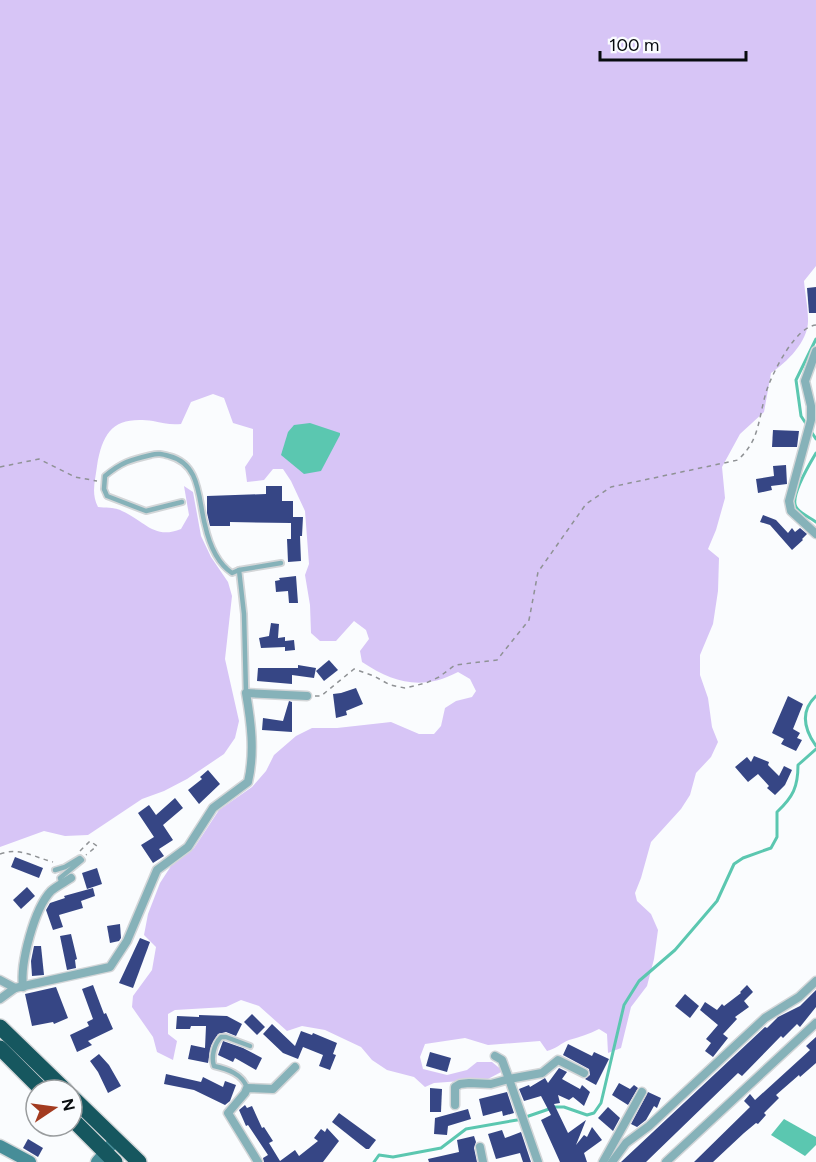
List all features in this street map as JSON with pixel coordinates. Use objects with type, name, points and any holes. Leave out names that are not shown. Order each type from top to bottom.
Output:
[{"type":"highway","points":[[0,1027],[53,1078]]},
{"type":"highway","points":[[0,1048],[30,1078]]},
{"type":"highway","points":[[84,1109],[139,1162]]},
{"type":"highway","points":[[84,1133],[106,1159]]},
{"type":"main road","points":[[106,1159],[116,1140]]},
{"type":"main road","points":[[0,1146],[30,1162]]},
{"type":"street","points":[[816,351],[805,381],[811,406],[811,420],[789,501],[791,511],[816,534]]},
{"type":"street","points":[[0,999],[19,988],[110,967],[127,941],[157,870],[188,847],[213,808],[248,782],[252,747],[246,693],[308,696]]},
{"type":"street","points":[[19,988],[32,932],[41,906],[51,892],[71,878]]},
{"type":"street","points":[[0,980],[19,988]]},
{"type":"street","points":[[612,1162],[626,1143],[649,1126],[765,1018],[799,997],[816,981]]},
{"type":"street","points":[[666,1162],[816,1023]]},
{"type":"street","points":[[495,1056],[502,1060],[510,1078],[538,1162]]},
{"type":"street","points":[[455,1105],[455,1087],[460,1084],[491,1084],[510,1078],[542,1073],[558,1060],[584,1073]]},
{"type":"street","points":[[258,1162],[228,1113],[245,1093],[246,1088],[273,1089],[295,1067]]},
{"type":"street","points":[[603,1162],[642,1092]]},
{"type":"street","points":[[480,1148],[483,1162]]},
{"type":"lane","points":[[182,502],[146,511],[107,496],[105,476],[122,463],[158,453],[178,458],[192,471],[198,485],[205,526],[222,566],[232,573],[281,564]]},
{"type":"lane","points":[[239,570],[244,614],[246,693]]},
{"type":"lane","points":[[54,870],[81,858],[82,860]]},
{"type":"lane","points":[[62,884],[60,878],[82,860]]},
{"type":"lane","points":[[246,1088],[242,1078],[228,1070],[214,1066],[212,1059],[217,1041],[221,1037],[250,1046]]},
{"type":"path","points":[[308,696],[321,696],[354,669],[390,685],[405,688],[433,680],[455,665],[497,660],[529,620],[538,572],[586,504],[611,487],[738,460],[754,437],[769,384],[794,339],[811,325],[816,325]]},
{"type":"path","points":[[0,467],[39,459],[75,477],[104,482]]},
{"type":"path","points":[[75,854],[83,850],[90,841],[97,846],[82,860]]},
{"type":"path","points":[[0,854],[9,851],[23,851],[55,862]]},
{"type":"shaded area","points":[[0,0],[816,0],[816,266],[804,281],[808,314],[807,327],[796,350],[771,373],[764,412],[740,434],[722,467],[725,498],[708,549],[719,558],[718,591],[713,624],[700,655],[700,675],[708,698],[712,727],[718,742],[711,757],[696,773],[690,795],[681,809],[651,842],[635,893],[637,901],[651,914],[658,930],[654,959],[647,986],[631,1007],[621,1048],[608,1053],[607,1034],[599,1029],[547,1051],[540,1041],[488,1045],[465,1038],[425,1044],[420,1057],[423,1069],[447,1075],[467,1070],[477,1062],[492,1062],[503,1071],[488,1079],[434,1083],[425,1087],[414,1077],[387,1070],[372,1060],[361,1047],[325,1030],[302,1026],[287,1031],[259,1006],[241,1000],[226,1007],[175,1010],[168,1014],[168,1034],[177,1041],[173,1060],[157,1052],[153,1037],[132,1007],[133,996],[152,970],[156,947],[144,935],[148,914],[160,883],[171,866],[194,848],[219,810],[252,787],[266,771],[274,755],[296,736],[312,728],[337,728],[391,722],[419,734],[434,734],[441,726],[445,708],[456,701],[472,697],[476,691],[470,679],[458,672],[445,678],[420,683],[397,679],[374,669],[362,662],[360,651],[369,639],[366,630],[354,621],[336,641],[320,641],[311,633],[310,605],[305,575],[309,564],[305,511],[283,469],[273,469],[264,480],[247,482],[245,467],[253,455],[253,429],[233,423],[224,398],[213,394],[191,402],[181,424],[140,420],[129,421],[113,428],[103,443],[94,492],[98,507],[119,510],[157,531],[172,532],[181,529],[189,515],[184,486],[193,492],[201,536],[211,557],[228,582],[232,596],[225,659],[239,721],[235,738],[224,754],[187,779],[142,799],[88,835],[65,836],[44,831],[0,847]]},
{"type":"shaded area","points":[[310,423],[340,433],[340,435],[321,471],[304,474],[281,455],[288,432],[294,425]]},
{"type":"shaded area","points":[[784,1119],[816,1137],[816,1145],[805,1156],[771,1135]]},
{"type":"building","points":[[816,287],[816,313],[809,313],[807,288]]},
{"type":"building","points":[[773,430],[799,431],[797,447],[772,447]]},
{"type":"building","points":[[786,465],[787,484],[771,486],[772,490],[758,493],[756,479],[774,476],[773,466]]},
{"type":"building","points":[[266,486],[282,486],[282,501],[293,501],[293,517],[303,517],[302,536],[300,536],[301,561],[288,562],[287,539],[291,539],[291,523],[230,522],[230,526],[210,526],[207,496],[266,494]]},
{"type":"building","points":[[763,515],[776,520],[788,533],[792,528],[795,532],[800,528],[807,534],[792,550],[770,525],[760,522]]},
{"type":"building","points":[[296,576],[298,603],[289,603],[288,591],[276,592],[275,581],[280,580],[279,578]]},
{"type":"building","points":[[271,623],[279,624],[278,638],[285,637],[285,641],[294,640],[295,650],[285,651],[285,647],[261,648],[259,638],[269,636]]},
{"type":"building","points":[[329,660],[338,670],[324,681],[316,671]]},
{"type":"building","points":[[298,665],[316,668],[314,678],[292,675],[292,684],[257,681],[258,668],[298,668]]},
{"type":"building","points":[[356,688],[363,704],[346,711],[347,715],[336,718],[333,694]]},
{"type":"building","points":[[788,696],[803,704],[793,729],[800,733],[797,738],[802,740],[796,751],[781,744],[784,739],[772,733]]},
{"type":"building","points":[[289,701],[292,702],[292,732],[262,730],[263,718],[283,721]]},
{"type":"building","points":[[754,756],[769,762],[768,765],[779,776],[784,766],[792,770],[785,785],[775,795],[767,788],[769,786],[758,774],[748,782],[735,767],[747,757],[751,762]]},
{"type":"building","points":[[208,770],[220,784],[199,804],[188,790],[202,779],[200,777]]},
{"type":"building","points":[[175,798],[183,808],[163,825],[173,840],[159,849],[164,856],[153,863],[141,845],[154,837],[138,813],[149,805],[156,815]]},
{"type":"building","points":[[15,857],[43,868],[39,878],[11,867]]},
{"type":"building","points":[[97,868],[102,884],[87,889],[82,873]]},
{"type":"building","points":[[27,887],[35,896],[21,909],[13,900]]},
{"type":"building","points":[[93,888],[95,896],[81,901],[83,908],[59,915],[63,927],[53,930],[46,910],[50,903],[65,898],[64,896]]},
{"type":"building","points":[[120,924],[121,938],[119,941],[110,943],[107,926]]},
{"type":"building","points":[[71,934],[77,959],[75,960],[76,968],[67,970],[60,936]]},
{"type":"building","points":[[140,938],[150,942],[133,988],[119,983]]},
{"type":"building","points":[[34,946],[41,946],[44,975],[32,976],[31,961]]},
{"type":"building","points":[[93,985],[104,1014],[106,1013],[113,1029],[88,1041],[92,1045],[77,1052],[70,1035],[89,1026],[87,1022],[93,1019],[82,989]]},
{"type":"building","points":[[747,985],[753,992],[744,1001],[749,1007],[735,1017],[737,1019],[723,1034],[728,1038],[713,1057],[705,1051],[711,1043],[706,1039],[718,1025],[700,1010],[705,1002],[717,1010],[722,1004],[724,1006],[741,993]]},
{"type":"building","points":[[56,987],[68,1018],[54,1024],[53,1022],[32,1026],[25,994]]},
{"type":"building","points":[[816,990],[816,1007],[800,1027],[797,1024],[783,1038],[781,1036],[742,1076],[738,1073],[646,1162],[621,1162],[765,1027],[767,1028],[778,1017],[800,1006]]},
{"type":"building","points":[[685,994],[699,1006],[690,1018],[675,1006]]},
{"type":"building","points":[[252,1014],[265,1027],[257,1035],[244,1022]]},
{"type":"building","points":[[199,1015],[227,1016],[242,1024],[236,1036],[226,1032],[218,1034],[211,1046],[208,1063],[188,1059],[191,1045],[205,1048],[206,1026],[176,1029],[177,1016],[199,1017]]},
{"type":"building","points":[[272,1024],[295,1046],[301,1031],[312,1035],[313,1033],[337,1043],[333,1054],[336,1055],[330,1070],[319,1066],[323,1055],[303,1047],[298,1059],[283,1053],[263,1034]]},
{"type":"building","points":[[816,1037],[816,1063],[776,1095],[779,1098],[764,1113],[766,1115],[758,1124],[756,1123],[744,1133],[713,1162],[694,1162],[750,1107],[744,1101],[750,1094],[755,1100],[810,1050],[806,1046]]},
{"type":"building","points":[[223,1041],[262,1058],[256,1070],[235,1058],[233,1062],[218,1055]]},
{"type":"building","points":[[568,1044],[592,1056],[594,1052],[609,1059],[596,1085],[585,1079],[590,1075],[589,1069],[563,1055]]},
{"type":"building","points":[[430,1052],[451,1058],[447,1072],[426,1066]]},
{"type":"building","points":[[99,1054],[109,1065],[121,1086],[108,1093],[90,1061]]},
{"type":"building","points":[[559,1068],[567,1072],[562,1079],[580,1089],[582,1085],[590,1092],[584,1106],[573,1097],[569,1100],[558,1095],[560,1103],[554,1104],[568,1133],[586,1120],[576,1145],[584,1135],[587,1137],[592,1127],[602,1140],[584,1153],[587,1162],[560,1162],[541,1120],[551,1115],[541,1096],[524,1101],[519,1089],[529,1085],[530,1087],[545,1078],[548,1083]]},
{"type":"building","points":[[166,1074],[201,1082],[203,1077],[223,1087],[225,1081],[236,1085],[230,1101],[225,1105],[194,1090],[164,1084]]},
{"type":"building","points":[[619,1083],[630,1089],[634,1085],[638,1088],[628,1105],[612,1095]]},
{"type":"building","points":[[430,1088],[442,1089],[441,1112],[430,1112]]},
{"type":"building","points":[[507,1092],[514,1113],[503,1116],[502,1111],[483,1116],[479,1099]]},
{"type":"building","points":[[648,1092],[661,1098],[657,1108],[654,1106],[646,1120],[637,1127],[631,1124]]},
{"type":"building","points":[[245,1105],[247,1108],[252,1106],[262,1128],[264,1127],[273,1141],[269,1143],[280,1161],[295,1150],[299,1156],[318,1141],[314,1138],[321,1129],[325,1132],[327,1128],[339,1141],[323,1162],[264,1162],[263,1158],[268,1155],[248,1125],[246,1126],[239,1110]]},
{"type":"building","points":[[608,1107],[620,1118],[613,1131],[598,1118]]},
{"type":"building","points":[[468,1109],[471,1119],[448,1126],[447,1135],[434,1134],[435,1118]]},
{"type":"building","points":[[339,1113],[376,1140],[369,1149],[332,1122]]},
{"type":"building","points":[[502,1130],[505,1138],[521,1132],[531,1162],[523,1162],[520,1153],[496,1159],[488,1134]]},
{"type":"building","points":[[474,1136],[477,1162],[429,1162],[428,1159],[459,1152],[457,1140]]},
{"type":"building","points":[[28,1139],[43,1148],[38,1157],[23,1148]]},
{"type":"waterway","points":[[816,339],[796,380],[801,416],[816,439]]},
{"type":"waterway","points":[[816,453],[802,480],[795,502],[800,511],[816,522]]},
{"type":"waterway","points":[[816,696],[806,714],[807,727],[816,746]]},
{"type":"waterway","points":[[374,1162],[379,1155],[393,1157],[441,1148],[466,1129],[517,1120],[555,1107],[564,1107],[587,1115],[594,1113],[601,1103],[624,1005],[639,981],[675,950],[717,901],[734,864],[743,858],[771,848],[777,837],[777,812],[794,791],[798,765],[816,749]]}]
